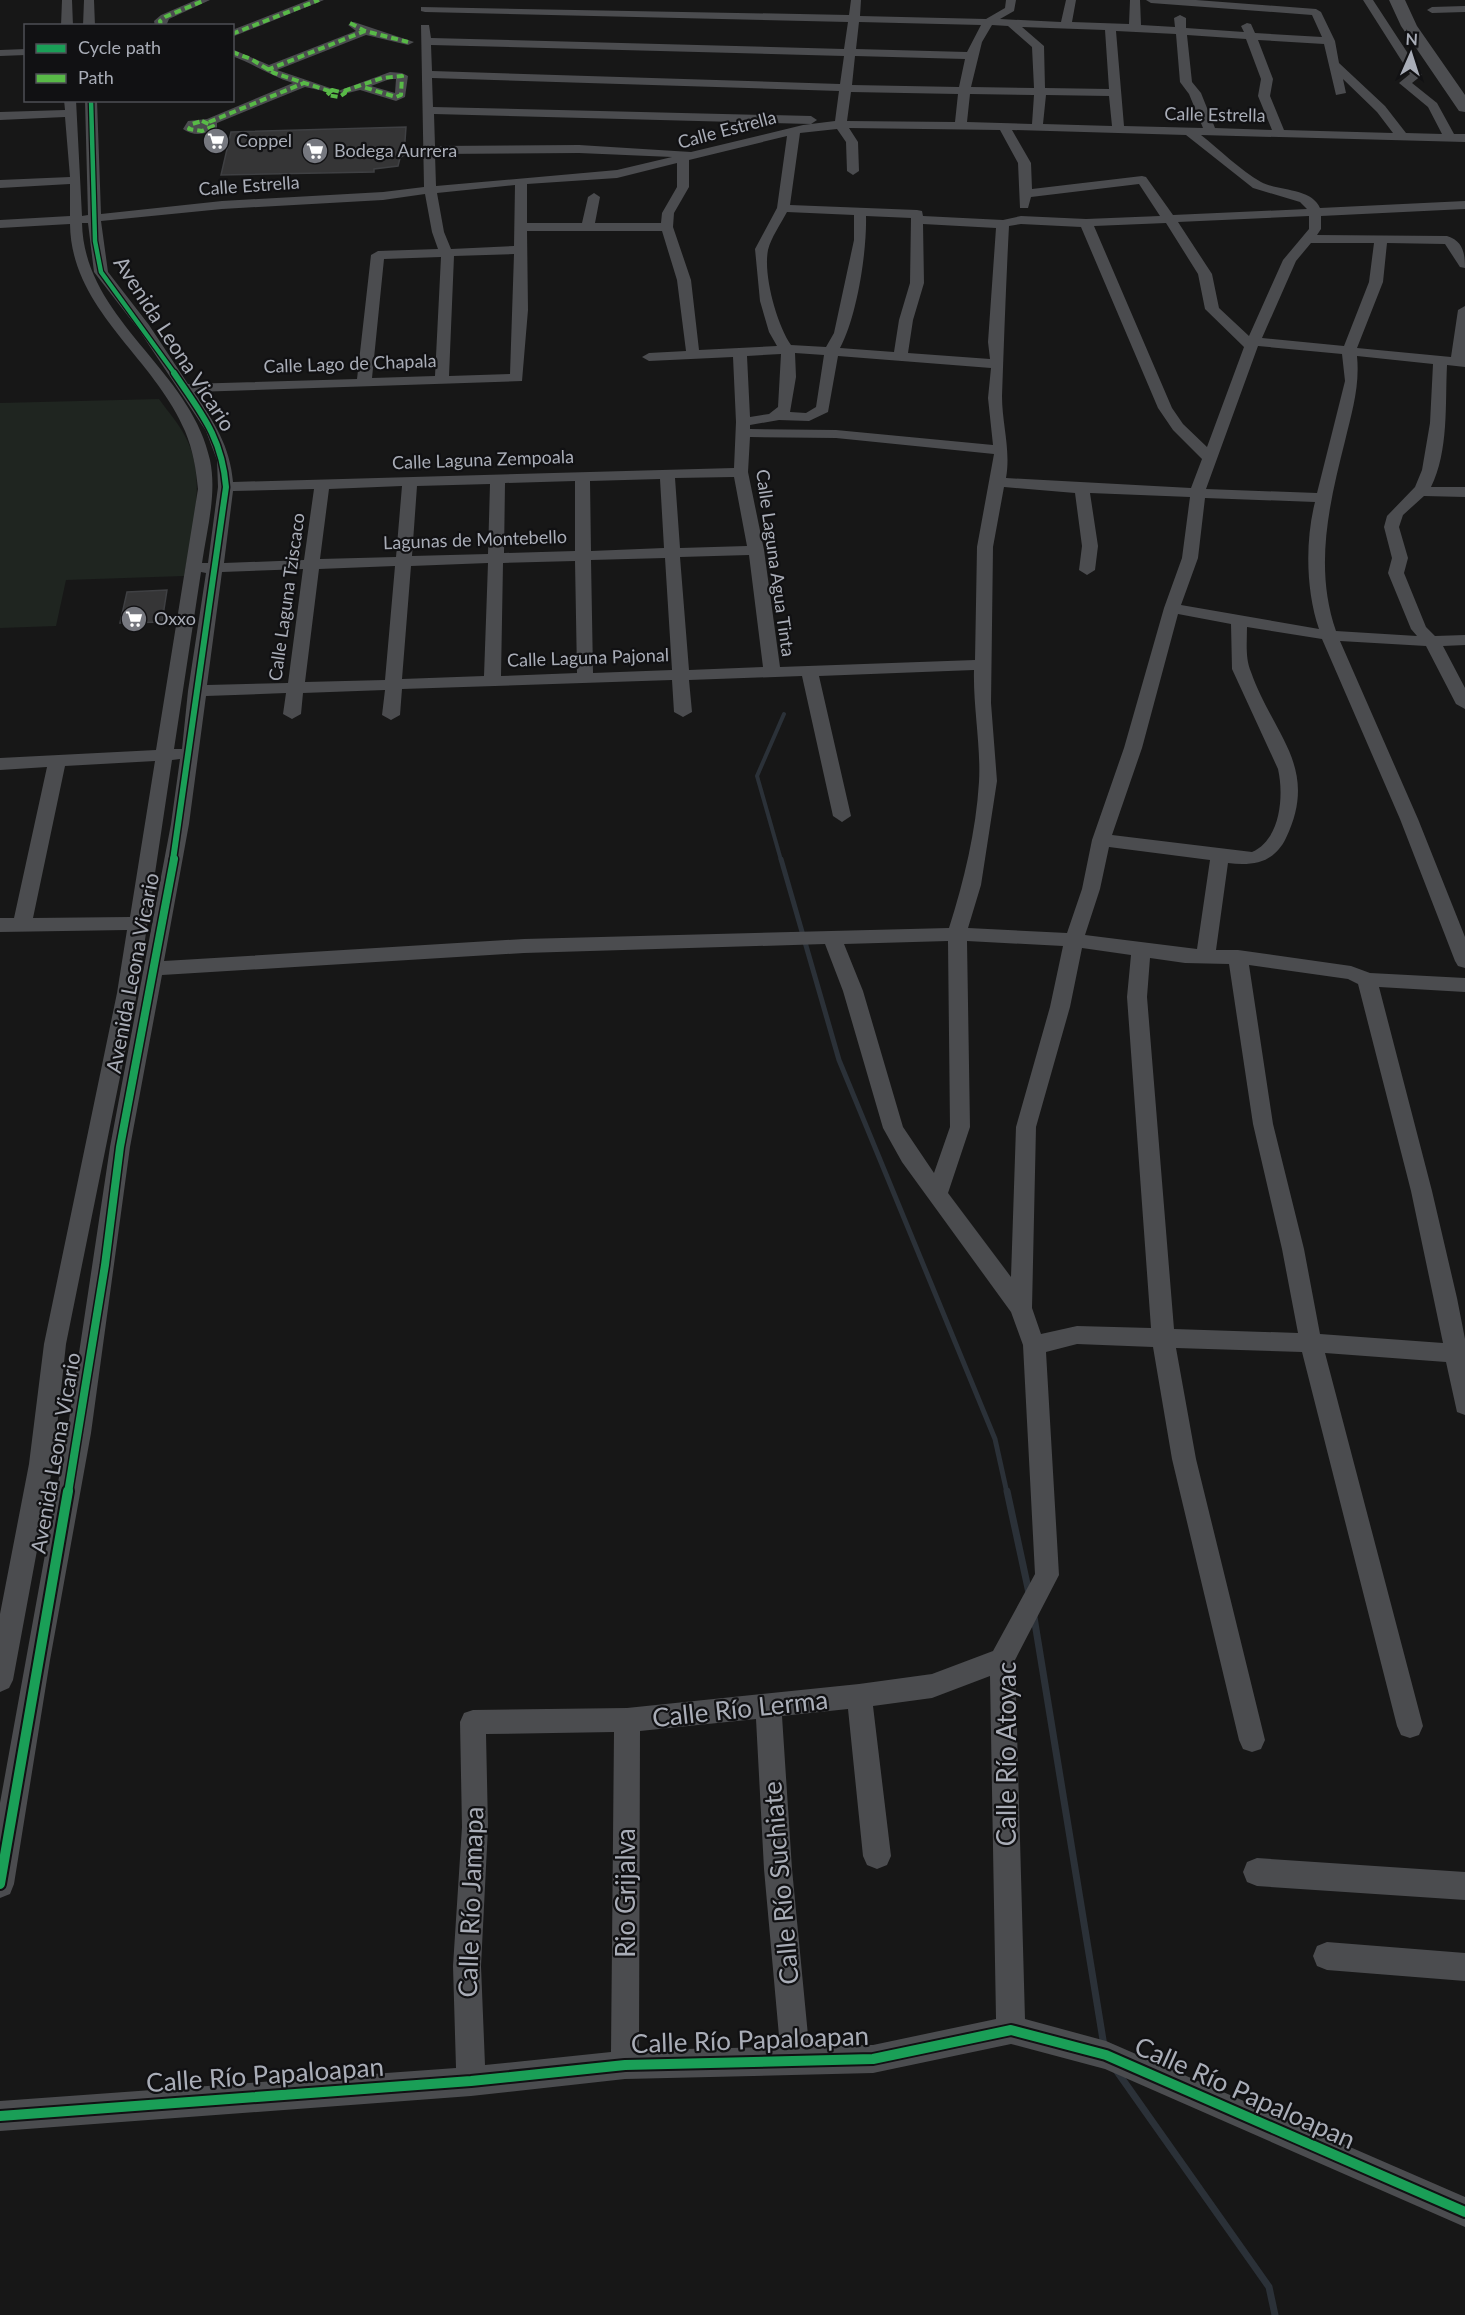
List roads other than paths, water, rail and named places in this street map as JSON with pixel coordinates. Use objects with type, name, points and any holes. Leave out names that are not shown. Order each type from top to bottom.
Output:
[{"type":"highway","points":[[1397,0],[1409,26],[1465,106]]},
{"type":"street","points":[[67,0],[67,24]]},
{"type":"street","points":[[88,0],[89,24]]},
{"type":"street","points":[[161,24],[160,21],[165,17],[205,0]]},
{"type":"street","points":[[234,33],[319,0]]},
{"type":"street","points":[[837,125],[856,0]]},
{"type":"street","points":[[961,127],[963,90],[970,56],[989,22],[1010,9],[1011,0]]},
{"type":"street","points":[[1066,25],[1071,0]]},
{"type":"street","points":[[1135,0],[1135,28]]},
{"type":"street","points":[[1151,0],[1316,12]]},
{"type":"street","points":[[1310,0],[1314,2],[1329,41],[1340,93]]},
{"type":"street","points":[[1368,0],[1416,75],[1405,83],[1433,105],[1465,150]]},
{"type":"street","points":[[1179,3],[1186,82],[1195,93],[1210,133]]},
{"type":"street","points":[[442,380],[448,258],[438,232],[430,189],[425,4],[854,21],[1066,25],[1329,41]]},
{"type":"street","points":[[1244,8],[1247,25],[1267,79],[1264,96],[1280,134]]},
{"type":"street","points":[[1432,10],[1465,9]]},
{"type":"street","points":[[351,23],[365,31],[408,42]]},
{"type":"street","points":[[1011,23],[1038,46],[1040,91],[1037,128]]},
{"type":"street","points":[[1110,28],[1118,131]]},
{"type":"street","points":[[267,70],[365,31]]},
{"type":"street","points":[[425,41],[970,56]]},
{"type":"street","points":[[0,53],[24,52]]},
{"type":"street","points":[[236,56],[267,70],[328,91],[344,91],[363,87]]},
{"type":"street","points":[[1332,62],[1381,109],[1403,137]]},
{"type":"street","points":[[426,74],[844,88],[1114,93]]},
{"type":"street","points":[[209,122],[304,83]]},
{"type":"street","name":"Avenida Leona Vicario","points":[[0,1884],[37,1660],[79,1433],[105,1265],[120,1147],[151,969],[180,824],[190,754],[205,568],[204,455],[188,419],[107,309],[86,274],[76,240],[85,219],[91,102]]},
{"type":"street","points":[[0,116],[70,107]]},
{"type":"street","name":"Avenida Leona Vicario","points":[[0,1680],[40,1464],[54,1344],[127,993],[166,755],[205,568],[226,488],[224,460],[219,444],[203,414],[144,328],[101,272],[76,180],[70,107]]},
{"type":"street","points":[[428,110],[810,119],[837,125],[852,142],[853,171]]},
{"type":"street","name":"Calle Estrella","points":[[0,224],[85,219],[222,205],[383,196],[430,189],[617,174],[794,131],[837,125],[1458,138]]},
{"type":"street","points":[[1004,127],[1028,166],[1021,220]]},
{"type":"street","points":[[777,416],[785,409],[790,359],[787,349],[776,333],[763,283],[761,256],[762,249],[783,208],[794,131]]},
{"type":"street","points":[[1021,1308],[1026,1127],[1060,1007],[1074,940],[1091,888],[1101,840],[1133,748],[1172,608],[1190,558],[1198,491],[1252,344],[1290,260],[1315,229],[1315,212],[1312,204],[1304,199],[1257,185],[1191,133]]},
{"type":"street","points":[[429,150],[590,149],[700,155]]},
{"type":"street","points":[[682,160],[683,187],[668,213],[667,227],[684,280],[693,355]]},
{"type":"street","points":[[0,184],[76,180]]},
{"type":"street","points":[[1026,194],[1142,180],[1170,218],[1205,274],[1212,309],[1252,344],[1349,350],[1461,362],[1465,310]]},
{"type":"street","points":[[364,383],[378,255],[521,250],[521,183]]},
{"type":"street","points":[[588,227],[594,197]]},
{"type":"street","points":[[917,220],[1003,224],[1021,220],[1086,223],[1465,205]]},
{"type":"street","points":[[783,208],[915,212],[917,283],[906,320],[900,357]]},
{"type":"street","points":[[743,428],[777,416],[809,417],[823,409],[831,351],[841,333],[860,240],[860,210]]},
{"type":"street","points":[[1086,223],[1133,338],[1165,408],[1178,427],[1211,459]]},
{"type":"street","points":[[937,1194],[960,1127],[960,960],[957,934],[972,885],[988,781],[982,665],[985,547],[999,482],[1000,450],[995,398],[998,364],[995,342],[1003,224]]},
{"type":"street","points":[[522,227],[667,227]]},
{"type":"street","points":[[1381,238],[1376,282],[1349,350],[1352,381],[1323,498],[1317,536],[1319,606],[1329,635],[1409,819],[1465,961]]},
{"type":"street","points":[[1307,239],[1447,240],[1454,243],[1465,264]]},
{"type":"street","name":"Calle Lago de Chapala","points":[[184,388],[517,378],[521,250]]},
{"type":"street","points":[[649,357],[787,349],[998,364]]},
{"type":"street","name":"Calle Laguna Agua Tinta","points":[[740,353],[743,428],[741,472],[756,550],[772,671]]},
{"type":"street","points":[[1440,360],[1434,444],[1426,481],[1421,491],[1393,518],[1392,525],[1401,555],[1401,565],[1396,573],[1419,629],[1433,642],[1465,704]]},
{"type":"street","points":[[743,428],[836,434],[1000,450]]},
{"type":"street","name":"Calle Laguna Zempoala","points":[[226,488],[741,472]]},
{"type":"street","points":[[667,474],[683,712]]},
{"type":"street","points":[[582,477],[585,678]]},
{"type":"street","points":[[492,681],[498,479]]},
{"type":"street","points":[[391,715],[410,482]]},
{"type":"street","points":[[999,482],[1323,498]]},
{"type":"street","name":"Calle Laguna Tziscaco","points":[[292,714],[322,484]]},
{"type":"street","points":[[1082,487],[1089,534],[1087,570]]},
{"type":"street","points":[[1421,491],[1465,492]]},
{"type":"street","name":"Lagunas de Montebello","points":[[205,568],[756,550]]},
{"type":"street","points":[[1172,608],[1329,635],[1433,642],[1465,640]]},
{"type":"street","points":[[1101,840],[1247,859],[1263,857],[1275,846],[1291,799],[1291,781],[1261,708],[1243,674],[1238,657],[1239,621]]},
{"type":"street","name":"Calle Laguna Pajonal","points":[[196,691],[982,665]]},
{"type":"street","points":[[809,670],[842,816]]},
{"type":"street","points":[[0,764],[190,754]]},
{"type":"street","points":[[22,924],[57,761]]},
{"type":"street","points":[[1206,956],[1220,857]]},
{"type":"street","points":[[0,925],[139,923]]},
{"type":"street","points":[[151,969],[478,948],[957,934],[1074,940],[1141,950],[1239,957],[1351,973],[1367,980],[1465,985]]},
{"type":"street","points":[[832,937],[862,1019],[893,1128],[937,1194],[1021,1308]]},
{"type":"street","points":[[1141,950],[1137,997],[1163,1338],[1184,1459],[1252,1740]]},
{"type":"street","points":[[1239,957],[1263,1124],[1293,1249],[1311,1342],[1410,1726]]},
{"type":"street","points":[[1367,980],[1414,1157],[1461,1353],[1465,1405]]},
{"type":"street","name":"Calle Río Atoyac","points":[[1011,2030],[1002,1659],[1047,1575],[1034,1345],[1021,1308]]},
{"type":"street","points":[[1034,1345],[1077,1335],[1311,1342],[1461,1353]]},
{"type":"street","name":"Calle Río Lerma","points":[[473,1722],[627,1720],[768,1707],[932,1686],[1002,1659]]},
{"type":"street","points":[[859,1696],[877,1856]]},
{"type":"street","name":"Calle Río Suchiate","points":[[768,1707],[778,1869],[796,2060]]},
{"type":"street","name":"Rio Grijalva","points":[[625,2066],[627,1720]]},
{"type":"street","name":"Calle Río Jamapa","points":[[471,2081],[467,1966],[475,1827],[473,1722]]},
{"type":"street","points":[[1257,1872],[1465,1886]]},
{"type":"street","points":[[1327,1956],[1465,1967]]},
{"type":"street","name":"Calle Río Papaloapan","points":[[0,2116],[471,2081],[625,2066],[873,2059],[1011,2030],[1106,2055],[1465,2212]]},
{"type":"waterway","points":[[781,860],[757,776],[784,714]]},
{"type":"waterway","points":[[781,859],[839,1060],[995,1439],[1007,1493]]},
{"type":"waterway","points":[[1007,1491],[1029,1593]]},
{"type":"waterway","points":[[1034,1617],[1104,2046]]},
{"type":"waterway","points":[[1116,2070],[1269,2287],[1275,2315]]},
{"type":"place","name":"Coppel","points":[[216,141]]},
{"type":"place","name":"Bodega Aurrera","points":[[315,151]]},
{"type":"place","name":"Oxxo","points":[[134,619]]}]
